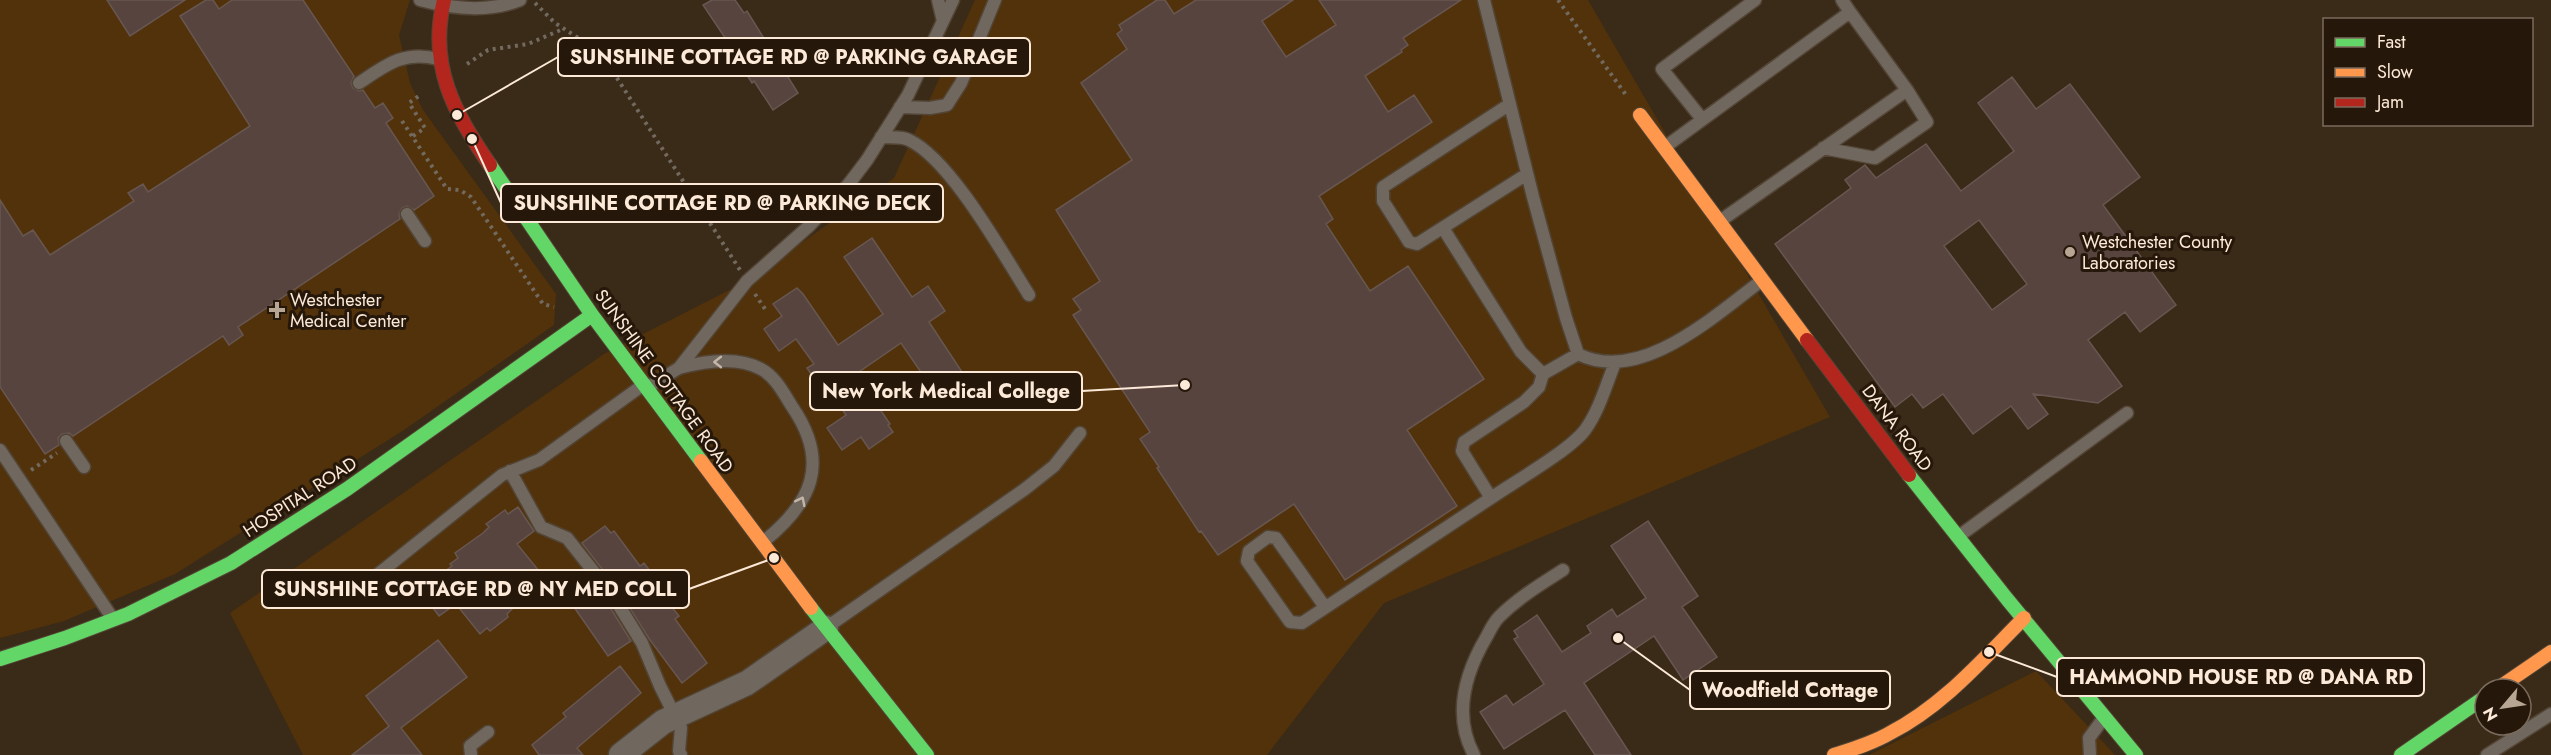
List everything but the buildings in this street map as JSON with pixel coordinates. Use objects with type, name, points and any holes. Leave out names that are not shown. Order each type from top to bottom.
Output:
[{"type":"street","name":"SUNSHINE COTTAGE ROAD","points":[[443,3],[439,23],[439,59],[457,115],[472,139],[592,315],[826,628],[927,755]]},
{"type":"street","name":"DANA ROAD","points":[[1640,115],[1762,280],[1958,536],[2136,755]]},
{"type":"street","name":"HOSPITAL ROAD","points":[[0,659],[113,620],[198,580],[301,520],[592,315]]},
{"type":"street","points":[[1834,755],[1861,747],[1899,729],[1954,687],[2024,618]]},
{"type":"street","points":[[621,755],[663,722],[747,683],[826,628]]},
{"type":"street","points":[[2515,677],[2551,652]]},
{"type":"street","points":[[2401,755],[2473,706]]},
{"type":"lane","points":[[420,0],[472,9],[491,9],[520,0]]},
{"type":"lane","points":[[938,0],[943,21]]},
{"type":"lane","points":[[679,368],[747,281],[808,227],[848,185],[900,107],[953,0]]},
{"type":"lane","points":[[900,107],[930,108],[946,105],[961,83],[995,0]]},
{"type":"lane","points":[[1485,0],[1527,174],[1578,354],[1593,361],[1615,363],[1641,357],[1680,341],[1762,280]]},
{"type":"lane","points":[[1702,119],[1662,69],[1755,0]]},
{"type":"lane","points":[[1823,148],[1875,158],[1927,122],[1907,90],[1842,0]]},
{"type":"lane","points":[[1664,147],[1850,12]]},
{"type":"lane","points":[[359,83],[394,60],[417,56],[439,59]]},
{"type":"lane","points":[[1719,222],[1907,90]]},
{"type":"lane","points":[[1510,104],[1383,187],[1383,201],[1409,242],[1417,244],[1527,174]]},
{"type":"lane","points":[[881,137],[907,139],[930,156],[962,191],[1029,294]]},
{"type":"lane","points":[[407,214],[425,241]]},
{"type":"lane","points":[[1443,228],[1521,352],[1543,374]]},
{"type":"lane","points":[[1491,498],[1462,451],[1464,442],[1524,402],[1539,387],[1543,374],[1578,354]]},
{"type":"lane","points":[[372,579],[510,471],[539,460],[645,386],[679,368],[722,361],[743,363],[761,369],[777,383],[806,427],[814,462],[810,480],[795,512],[762,543]]},
{"type":"lane","points":[[1325,607],[1276,538],[1268,537],[1249,551],[1247,561],[1290,622],[1302,623],[1570,445],[1584,431],[1596,411],[1615,363]]},
{"type":"lane","points":[[1958,536],[2127,413]]},
{"type":"lane","points":[[826,628],[1025,489],[1054,466],[1080,433]]},
{"type":"lane","points":[[66,441],[84,467]]},
{"type":"lane","points":[[0,450],[113,620]]},
{"type":"lane","points":[[510,471],[541,527],[567,538],[613,596],[642,643],[682,731],[679,751],[681,755]]},
{"type":"lane","points":[[1474,755],[1462,721],[1465,684],[1475,656],[1497,618],[1532,590],[1563,570]]},
{"type":"lane","points":[[2487,755],[2551,714]]},
{"type":"lane","points":[[2090,755],[2089,738],[2104,718]]},
{"type":"lane","points":[[471,755],[470,746],[488,732]]},
{"type":"path","points":[[532,0],[563,29],[597,50],[608,64],[767,312]]},
{"type":"path","points":[[1558,0],[1640,115]]},
{"type":"path","points":[[413,136],[425,128],[409,103],[420,95],[488,50],[528,44],[563,29]]},
{"type":"path","points":[[420,95],[426,104]]},
{"type":"path","points":[[402,121],[447,189],[460,190],[471,197],[543,304],[562,308],[578,325]]},
{"type":"shaded area","name":"Westchester Medical Center","points":[[0,0],[410,0],[399,35],[410,83],[423,110],[556,294],[554,325],[404,430],[175,574],[64,621],[0,638]]},
{"type":"shaded area","points":[[975,0],[1588,0],[1830,417],[1384,603],[1267,755],[303,755],[230,613],[604,354],[747,281],[894,178]]},
{"type":"shaded area","points":[[2036,671],[2115,755],[1869,755]]},
{"type":"traffic: fast","points":[[490,165],[592,315],[701,461]]},
{"type":"traffic: fast","points":[[0,659],[128,614],[231,563],[347,489],[592,315]]},
{"type":"traffic: fast","points":[[1909,475],[2007,599],[2136,755]]},
{"type":"traffic: fast","points":[[811,608],[927,755]]},
{"type":"traffic: fast","points":[[2401,755],[2473,705]]},
{"type":"traffic: slow","points":[[1640,115],[1807,340]]},
{"type":"traffic: slow","points":[[701,461],[811,608]]},
{"type":"traffic: slow","points":[[1834,755],[1883,737],[1928,709],[1962,681],[2024,618]]},
{"type":"traffic: slow","points":[[2515,677],[2551,652]]},
{"type":"traffic: jam","points":[[444,0],[439,46],[442,67],[455,107],[490,165]]},
{"type":"traffic: jam","points":[[1807,340],[1909,475]]},
{"type":"place","name":"SUNSHINE COTTAGE RD @ PARKING GARAGE","points":[[457,115]]},
{"type":"place","name":"SUNSHINE COTTAGE RD @ PARKING DECK","points":[[472,139]]},
{"type":"place","name":"Westchester County Laboratories","points":[[2070,252]]},
{"type":"place","name":"Westchester Medical Center","points":[[277,310]]},
{"type":"place","name":"New York Medical College","points":[[1185,385]]},
{"type":"place","name":"SUNSHINE COTTAGE RD @ NY MED COLL","points":[[774,558]]},
{"type":"place","name":"Woodfield Cottage","points":[[1618,638]]},
{"type":"place","name":"HAMMOND HOUSE RD @ DANA RD","points":[[1989,652]]}]
